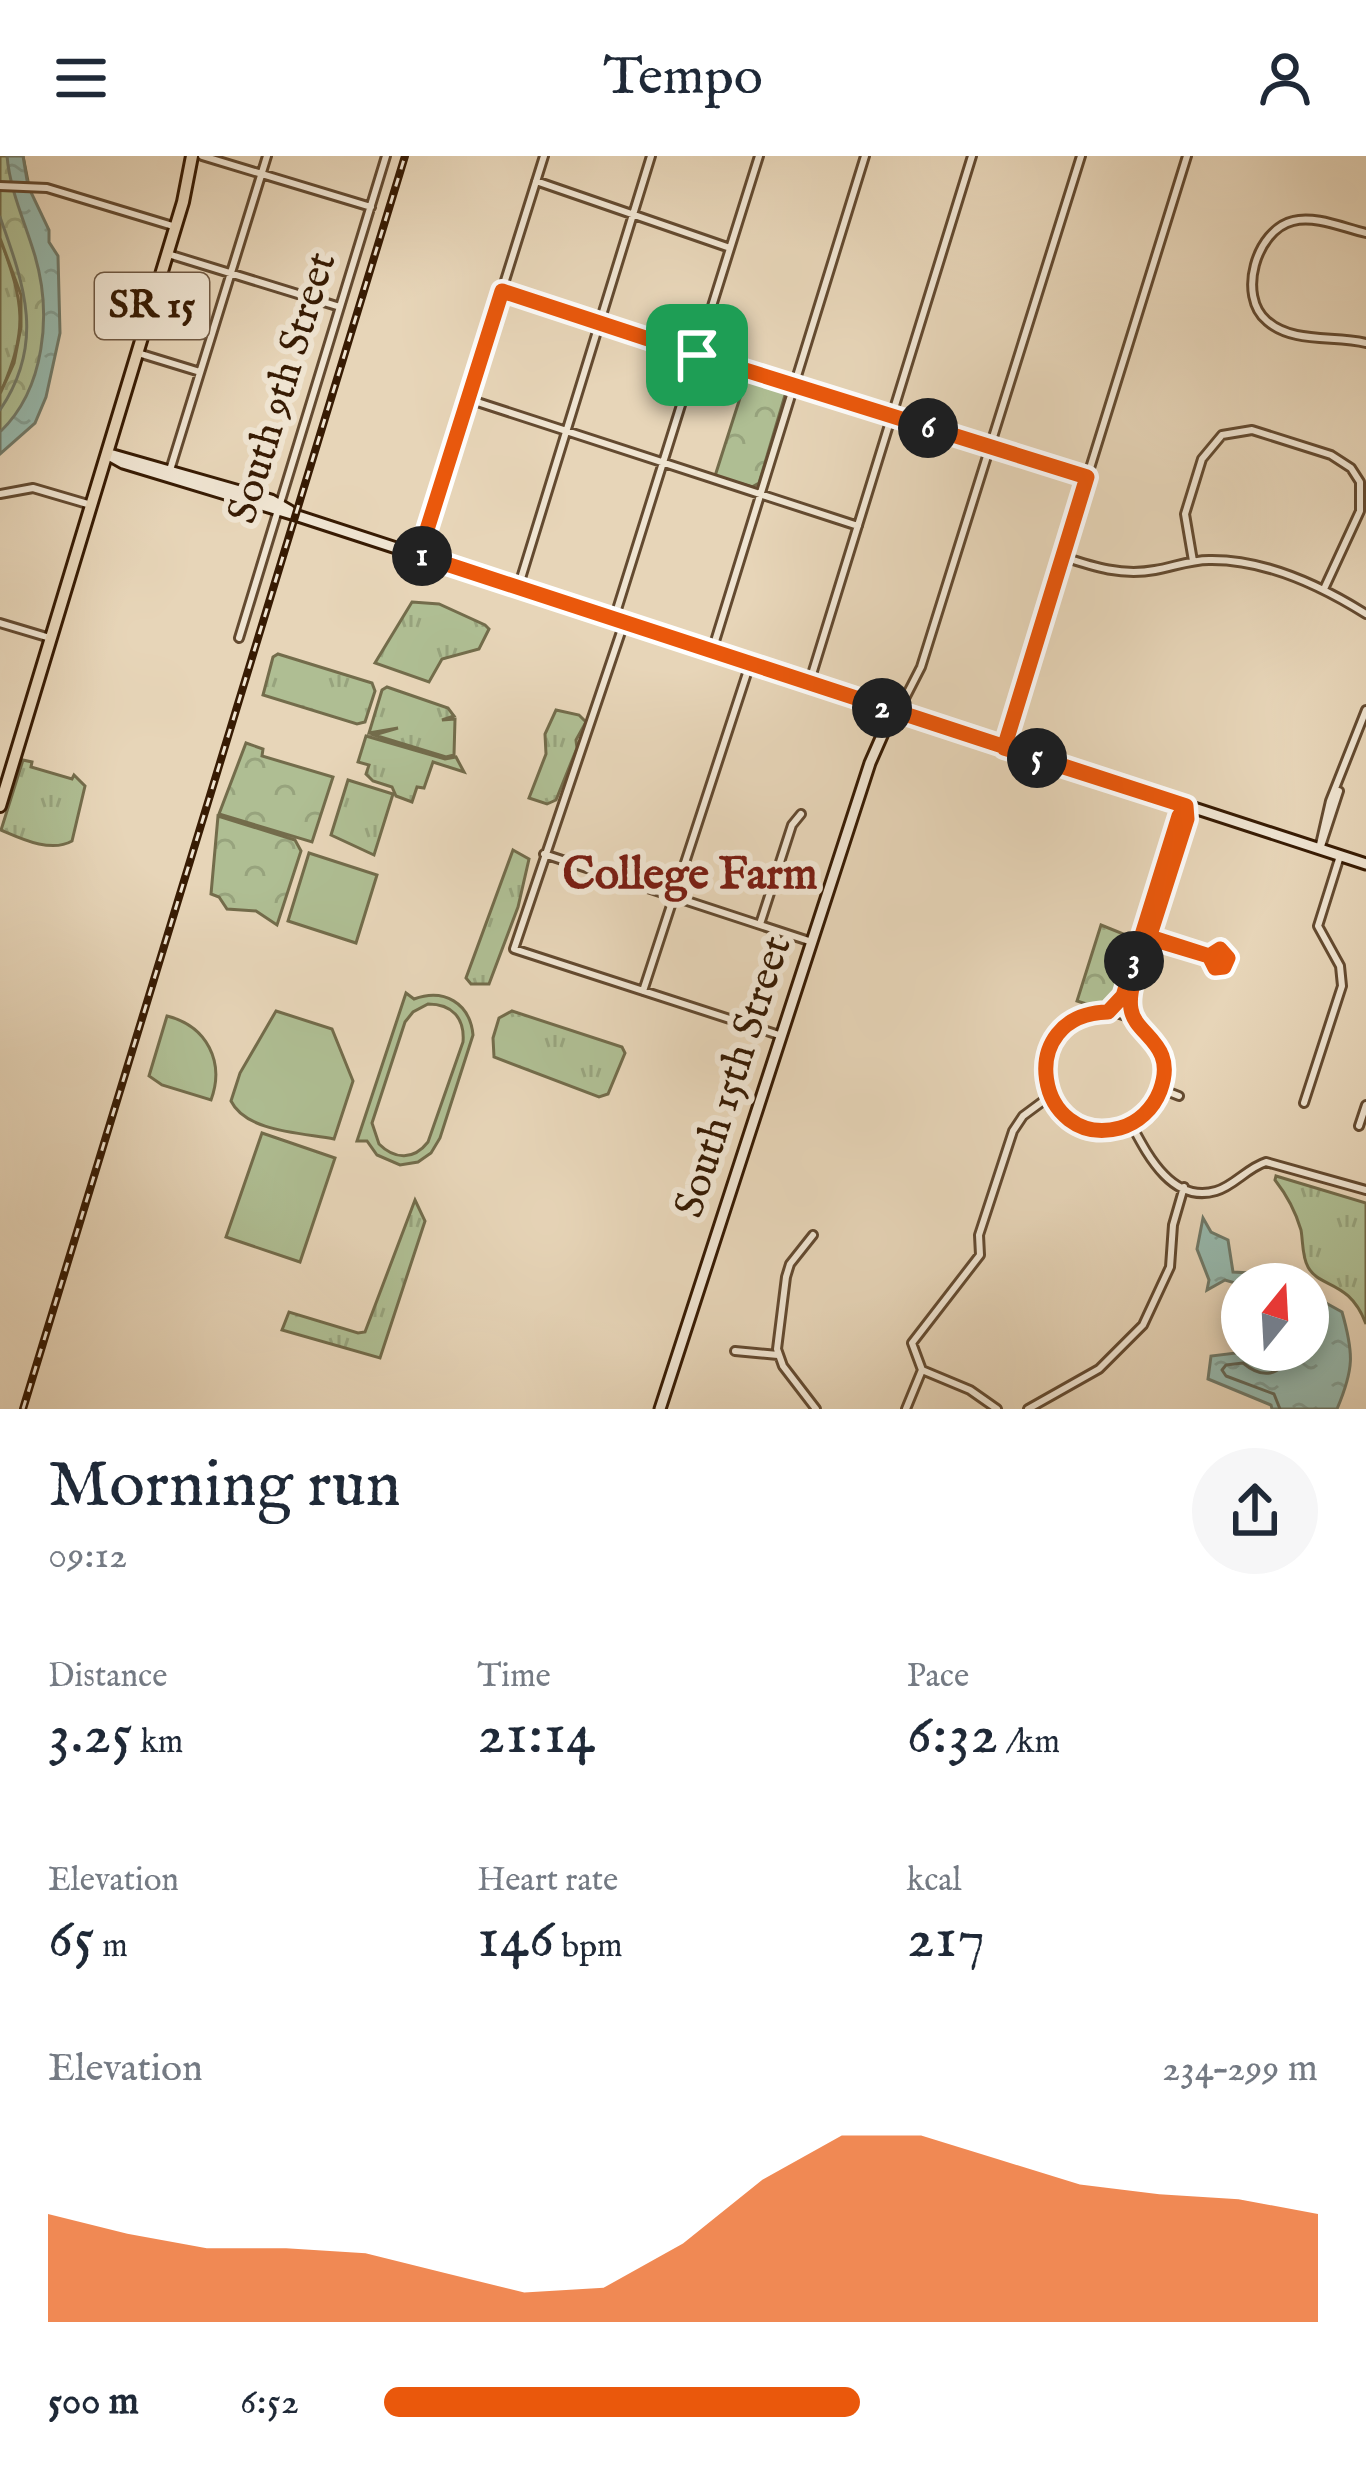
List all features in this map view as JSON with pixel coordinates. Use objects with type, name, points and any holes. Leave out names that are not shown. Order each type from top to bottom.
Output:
[{"type":"main road","name":"SR 15","points":[[0,806],[176,227],[192,156]]},
{"type":"main road","points":[[107,454],[123,463],[278,507]]},
{"type":"main road","points":[[107,454],[170,470],[1366,865]]},
{"type":"main road","name":"South 15th Street","points":[[660,1409],[875,750],[896,713]]},
{"type":"street","points":[[202,156],[371,207]]},
{"type":"street","points":[[170,470],[267,156]]},
{"type":"street","name":"South 9th Street","points":[[238,638],[386,156]]},
{"type":"street","points":[[419,555],[544,156]]},
{"type":"street","points":[[518,588],[651,156]]},
{"type":"street","points":[[759,156],[514,949],[782,1036]]},
{"type":"street","points":[[712,652],[865,156]]},
{"type":"street","points":[[809,684],[973,156]]},
{"type":"street","name":"South 15th Street","points":[[896,713],[921,667],[1081,156]]},
{"type":"street","points":[[1004,748],[1187,156]]},
{"type":"street","points":[[536,182],[730,248]]},
{"type":"street","points":[[4,186],[36,186],[176,227]]},
{"type":"street","points":[[1366,232],[1304,219],[1276,228],[1258,257],[1252,295],[1259,312],[1277,328],[1366,343]]},
{"type":"street","points":[[168,254],[340,307]]},
{"type":"street","points":[[502,291],[1087,477]]},
{"type":"street","points":[[138,353],[200,372]]},
{"type":"street","points":[[468,399],[858,526]]},
{"type":"street","points":[[1192,561],[1185,514],[1202,459],[1222,435],[1252,430],[1342,461],[1360,482],[1360,512],[1324,589]]},
{"type":"street","points":[[0,494],[33,488],[91,505]]},
{"type":"street","points":[[1064,557],[1123,572],[1160,570],[1192,561],[1249,564],[1324,589],[1366,614]]},
{"type":"street","points":[[0,622],[50,638]]},
{"type":"street","points":[[643,992],[750,664]]},
{"type":"street","points":[[1319,849],[1366,710]]},
{"type":"street","points":[[1108,1012],[1125,992],[1187,819],[1186,806]]},
{"type":"street","points":[[760,924],[792,825],[801,814]]},
{"type":"street","points":[[544,854],[812,942]]},
{"type":"street","points":[[1304,1103],[1342,986],[1340,966],[1318,926],[1340,856]]},
{"type":"street","points":[[1146,936],[1209,956]]},
{"type":"street","points":[[1134,1020],[1130,998],[1146,936]]},
{"type":"street","points":[[1108,1012],[1134,1020],[1158,1046],[1161,1089],[1149,1109],[1131,1124],[1108,1130],[1081,1125],[1065,1115],[1050,1096],[1045,1072],[1054,1040],[1078,1018],[1108,1012]]},
{"type":"street","points":[[1161,1089],[1179,1096]]},
{"type":"street","points":[[905,1409],[922,1370],[912,1343],[980,1255],[979,1235],[1012,1131],[1050,1096]]},
{"type":"street","points":[[1359,1126],[1366,1105]]},
{"type":"street","points":[[1131,1124],[1155,1167],[1184,1187],[1214,1192],[1266,1162],[1366,1190]]},
{"type":"street","points":[[1028,1409],[1099,1369],[1143,1325],[1170,1268],[1174,1221],[1184,1187]]},
{"type":"street","points":[[813,1235],[790,1264],[786,1277],[778,1355],[814,1408]]},
{"type":"street","points":[[735,1351],[778,1355]]},
{"type":"street","points":[[922,1370],[975,1393],[997,1409]]},
{"type":"green space","points":[[0,156],[23,156],[40,242],[51,337],[25,420],[0,439],[0,394],[14,363],[21,295],[0,238]]},
{"type":"green space","points":[[0,238],[20,316],[16,351],[0,394]]},
{"type":"green space","points":[[748,373],[779,384],[786,392],[759,483],[752,487],[715,476]]},
{"type":"green space","points":[[412,602],[439,604],[485,625],[489,629],[479,649],[442,659],[429,682],[375,663]]},
{"type":"green space","points":[[278,654],[372,683],[375,691],[365,722],[357,724],[263,695],[273,657]]},
{"type":"green space","points":[[387,687],[448,708],[454,716],[442,720],[455,719],[454,755],[446,757],[374,735],[398,728],[369,733]]},
{"type":"green space","points":[[556,710],[579,715],[586,722],[556,800],[547,804],[529,798]]},
{"type":"green space","points":[[366,736],[445,759],[456,757],[464,772],[433,762],[424,788],[417,787],[412,802],[366,774],[369,765],[358,762]]},
{"type":"green space","points":[[246,743],[263,749],[262,756],[333,777],[312,842],[219,814]]},
{"type":"green space","points":[[23,760],[32,762],[31,767],[72,779],[74,775],[85,786],[72,841],[46,845],[1,830]]},
{"type":"green space","points":[[348,780],[393,794],[374,855],[331,835]]},
{"type":"green space","points":[[218,816],[295,840],[301,851],[277,925],[256,911],[227,909],[211,894]]},
{"type":"green space","points":[[513,850],[529,859],[518,907],[489,984],[471,984],[466,978]]},
{"type":"green space","points":[[309,853],[377,875],[356,943],[288,921]]},
{"type":"green space","points":[[1101,925],[1136,939],[1112,1005],[1102,1009],[1077,1001]]},
{"type":"green space","points":[[406,993],[414,999],[435,995],[454,1001],[467,1014],[473,1035],[431,1153],[418,1162],[400,1165],[377,1155],[367,1141],[357,1141]],"holes":[[[436,1005],[459,1019],[463,1042],[428,1142],[411,1155],[398,1155],[379,1144],[372,1123],[405,1022],[413,1012]]]},
{"type":"green space","points":[[276,1011],[332,1029],[353,1081],[334,1139],[262,1125],[238,1111],[231,1101],[240,1073]]},
{"type":"green space","points":[[512,1011],[622,1047],[625,1053],[608,1094],[599,1097],[494,1057],[499,1018]]},
{"type":"green space","points":[[167,1016],[193,1028],[209,1048],[216,1072],[211,1100],[162,1085],[149,1076]]},
{"type":"green space","points":[[262,1133],[335,1158],[300,1262],[226,1237]]},
{"type":"green space","points":[[1276,1176],[1366,1203],[1366,1324],[1351,1299],[1329,1284],[1329,1263],[1306,1263],[1299,1224]]},
{"type":"green space","points":[[415,1200],[425,1221],[380,1358],[282,1330],[289,1312],[365,1332]]},
{"type":"water","points":[[7,156],[23,156],[28,186],[58,256],[60,333],[46,397],[35,423],[0,454],[0,432],[27,395],[35,373],[43,326],[40,278]]},
{"type":"water","points":[[1203,1218],[1211,1232],[1228,1240],[1232,1263],[1221,1263],[1221,1282],[1207,1290],[1209,1280],[1197,1249]]},
{"type":"water","points":[[1329,1305],[1342,1312],[1350,1361],[1337,1409],[1272,1409],[1208,1379],[1211,1356],[1221,1355],[1221,1371],[1329,1371]]},
{"type":"waterway","points":[[0,217],[17,267],[26,315],[22,362],[0,410]]},
{"type":"railway","points":[[23,1409],[405,156]]},
{"type":"district","name":"College Farm","points":[[690,875]]},
{"type":"route","points":[[697,355],[502,291],[419,555],[913,719],[1186,806],[1123,996],[1108,1012],[1085,1015],[1065,1026],[1047,1055],[1050,1096],[1073,1121],[1099,1130],[1131,1124],[1156,1100],[1162,1082],[1158,1046],[1134,1020],[1130,1008],[1149,938],[1209,956],[1220,949],[1228,958],[1218,969],[1212,967],[1209,956],[1153,938],[1149,938],[1187,819],[1186,806],[1004,748],[1064,557],[1087,477],[697,355]]}]
